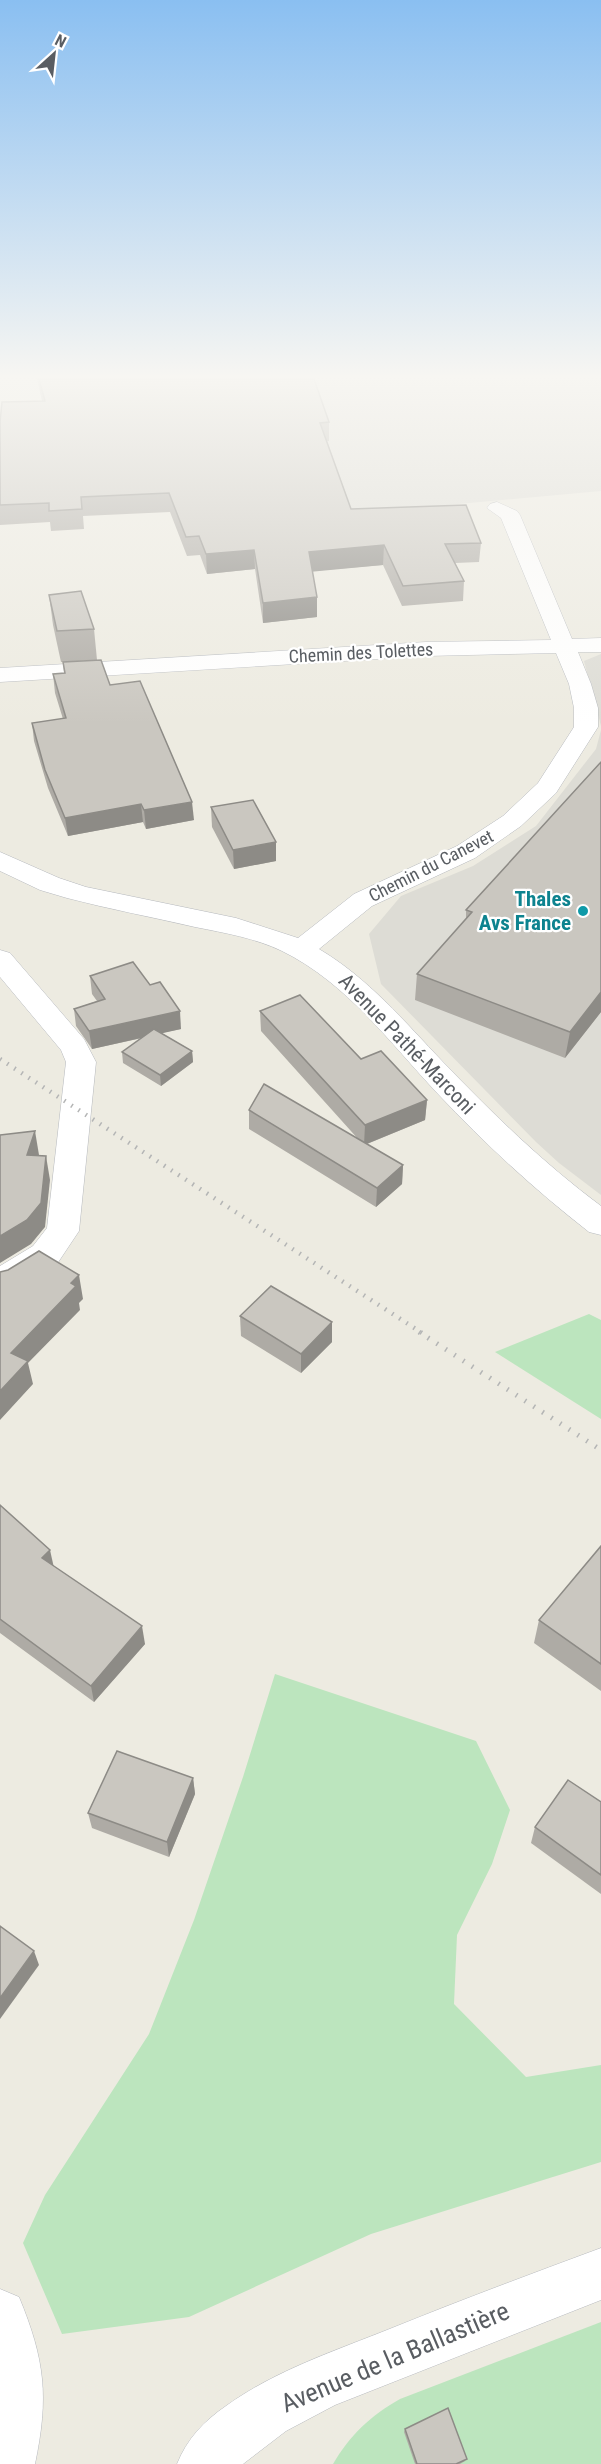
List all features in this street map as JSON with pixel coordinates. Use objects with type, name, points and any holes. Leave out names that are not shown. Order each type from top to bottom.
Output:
[{"type":"street","points":[[497,508],[510,515],[566,645],[601,645]]},
{"type":"street","name":"Chemin des Tolettes","points":[[0,675],[426,649],[566,645]]},
{"type":"street","name":"Chemin du Canevet","points":[[301,950],[363,900],[447,861],[490,837],[532,805],[547,788],[581,737],[588,718],[580,684],[566,645]]},
{"type":"street","name":"Avenue Pathé-Marconi","points":[[4,868],[64,889],[253,931],[301,950],[339,974],[356,989],[526,1165],[601,1223]]},
{"type":"street","points":[[0,959],[74,1046],[81,1062],[63,1231],[45,1255],[0,1283]]},
{"type":"street","name":"Avenue de la Ballastière","points":[[205,2464],[216,2450],[244,2425],[295,2396],[443,2333],[601,2274]]},
{"type":"street","points":[[0,2316],[14,2352],[18,2390],[16,2429],[7,2464]]},
{"type":"shaded area","points":[[189,494],[568,494],[195,528]]},
{"type":"shaded area","points":[[601,654],[601,726],[584,661]]},
{"type":"shaded area","points":[[601,730],[601,1195],[536,1142],[381,984],[369,934],[401,896],[473,866],[536,826],[596,749]]},
{"type":"green space","points":[[589,1314],[601,1320],[601,1419],[495,1352]]},
{"type":"green space","points":[[275,1674],[476,1741],[510,1810],[492,1864],[457,1935],[454,2004],[526,2077],[601,2065],[601,2162],[371,2234],[189,2317],[62,2334],[23,2243],[45,2195],[149,2034],[194,1920],[243,1777]]},
{"type":"green space","points":[[601,2322],[601,2464],[333,2464],[346,2444],[362,2427],[379,2412],[400,2399]]},
{"type":"building","points":[[0,494],[147,494],[81,497],[82,509],[49,511],[49,503],[0,505]]},
{"type":"building","points":[[169,494],[346,494],[351,509],[466,505],[481,543],[445,544],[464,581],[403,586],[384,545],[309,552],[317,597],[263,603],[254,550],[206,554],[199,536],[186,537]]},
{"type":"building","points":[[81,591],[94,629],[57,631],[49,595]]},
{"type":"building","points":[[101,660],[110,685],[140,681],[192,802],[144,810],[141,804],[65,818],[45,770],[32,723],[66,718],[53,674],[65,673],[63,662]]},
{"type":"building","name":"Thales Avs France","points":[[601,762],[601,992],[570,1032],[417,974],[472,912],[466,910]]},
{"type":"building","points":[[253,800],[276,842],[233,850],[211,807]]},
{"type":"building","points":[[133,962],[150,985],[160,982],[180,1011],[89,1031],[74,1009],[105,999],[90,976]]},
{"type":"building","points":[[300,995],[361,1059],[381,1051],[427,1100],[365,1125],[260,1011]]},
{"type":"building","points":[[154,1029],[192,1051],[160,1075],[122,1052]]},
{"type":"building","points":[[264,1084],[403,1165],[377,1188],[249,1110]]},
{"type":"building","points":[[35,1131],[27,1155],[46,1156],[41,1203],[27,1220],[0,1236],[0,1135]]},
{"type":"building","points":[[39,1251],[79,1275],[71,1283],[76,1286],[11,1353],[28,1361],[0,1391],[0,1272],[8,1270]]},
{"type":"building","points":[[271,1286],[332,1322],[301,1354],[240,1316]]},
{"type":"building","points":[[0,1505],[50,1550],[42,1558],[142,1626],[91,1686],[0,1619]]},
{"type":"building","points":[[601,1546],[601,1664],[539,1620]]},
{"type":"building","points":[[117,1751],[193,1778],[167,1842],[88,1813]]},
{"type":"building","points":[[568,1780],[601,1802],[601,1875],[535,1827]]},
{"type":"building","points":[[0,1926],[34,1951],[0,1998]]},
{"type":"building","points":[[448,2408],[467,2459],[456,2464],[417,2464],[405,2429]]},
{"type":"railway","points":[[0,1059],[422,1333]]},
{"type":"railway","points":[[419,1332],[601,1450]]},
{"type":"place","name":"Thales Avs France","points":[[583,911]]}]
